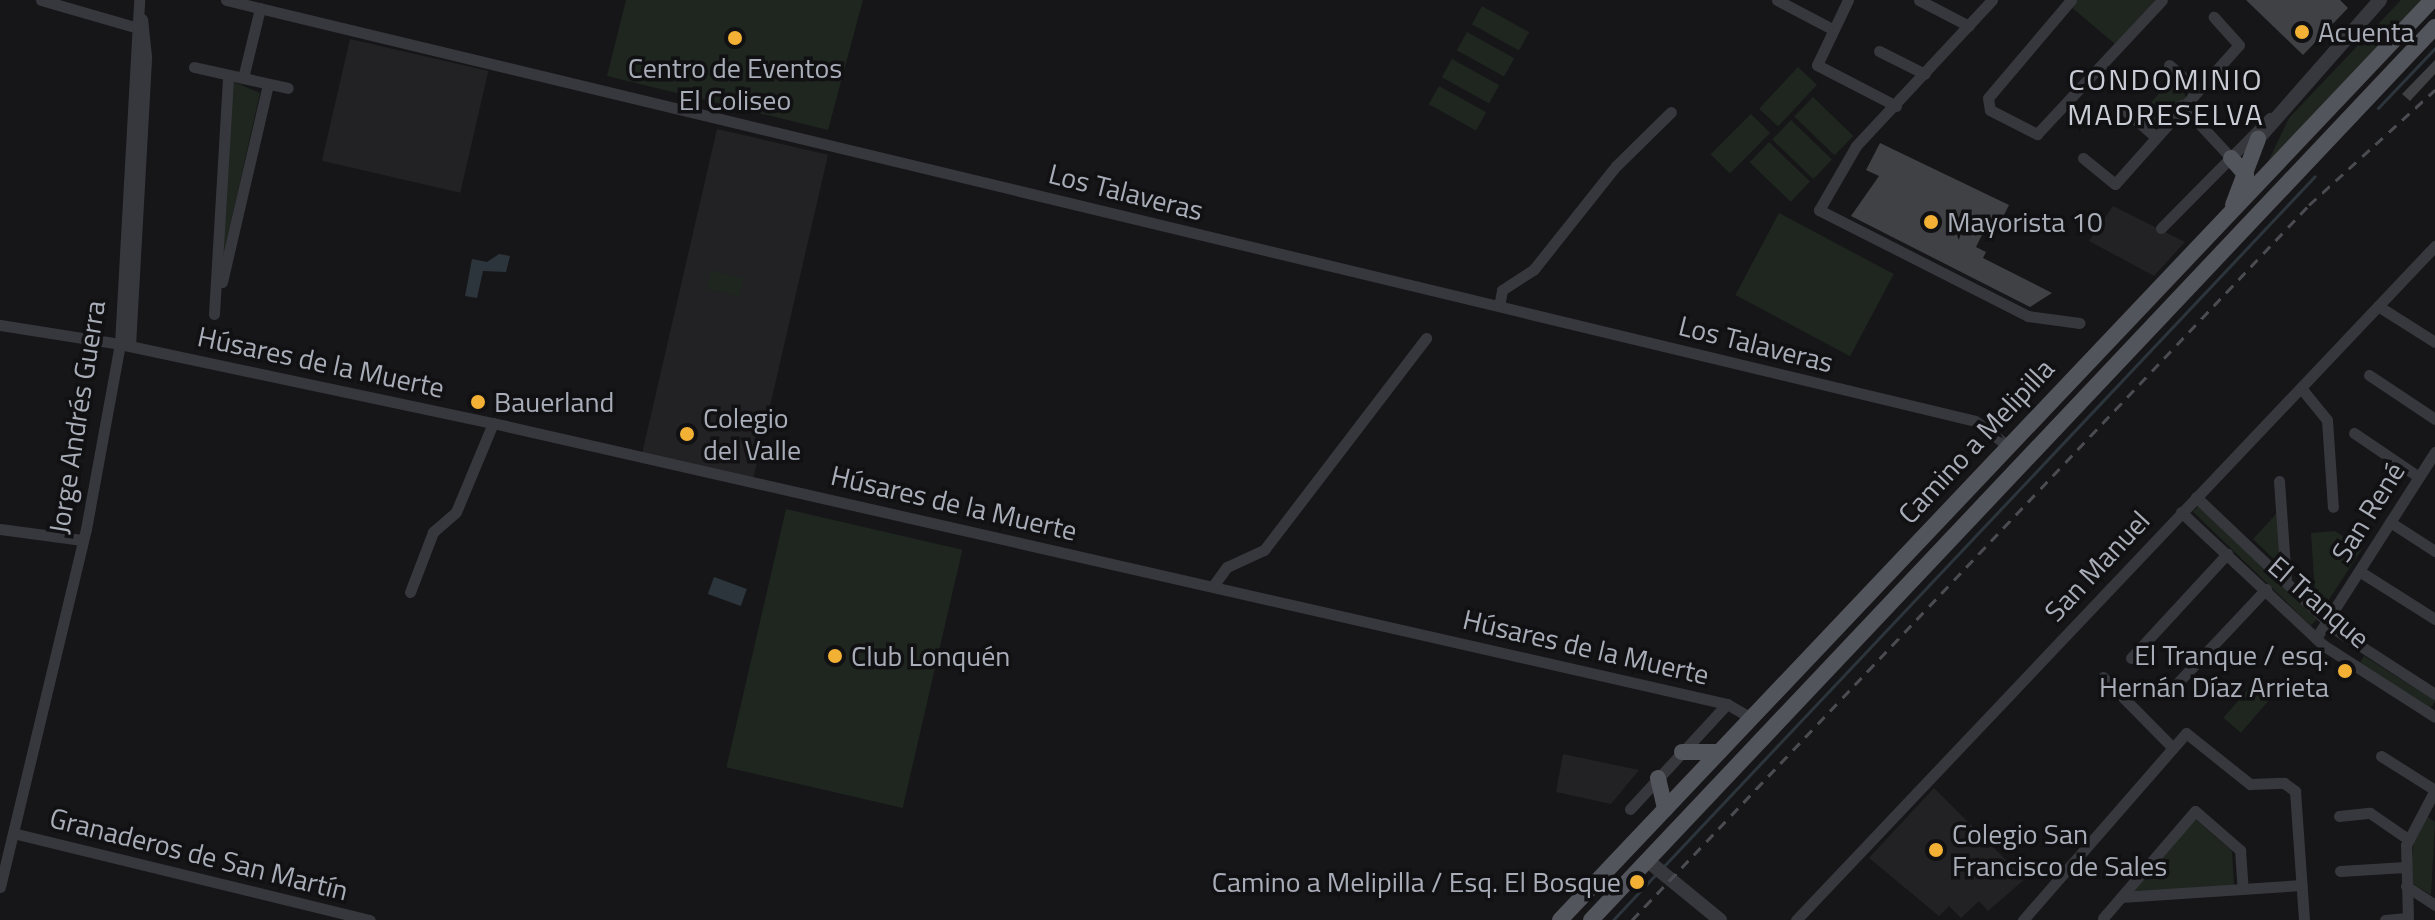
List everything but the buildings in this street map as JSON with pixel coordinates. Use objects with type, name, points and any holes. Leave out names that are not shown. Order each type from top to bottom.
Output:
[{"type":"main road","name":"Camino a Melipilla","points":[[1560,920],[2432,0]]},
{"type":"main road","name":"Camino a Melipilla","points":[[1591,920],[1656,868],[2023,461],[2435,27]]},
{"type":"main road","points":[[2230,213],[2258,139]]},
{"type":"main road","points":[[2231,158],[2246,175]]},
{"type":"main road","points":[[2027,426],[2044,441]]},
{"type":"main road","points":[[2007,445],[2023,461]]},
{"type":"main road","points":[[1682,752],[1719,752]]},
{"type":"main road","points":[[1658,778],[1665,809]]},
{"type":"street","points":[[41,0],[138,28]]},
{"type":"street","name":"Los Talaveras","points":[[226,0],[1975,421],[2007,445]]},
{"type":"street","points":[[1848,0],[1832,29],[1819,67],[1896,106]]},
{"type":"street","points":[[1919,0],[1969,26]]},
{"type":"street","points":[[1992,0],[1856,146],[1819,210],[2028,316],[2080,323]]},
{"type":"street","points":[[2071,0],[1987,102],[2041,133],[2162,0]]},
{"type":"street","points":[[2161,228],[2282,107],[2380,0]]},
{"type":"street","name":"Jorge Andrés Guerra","points":[[125,345],[139,1]]},
{"type":"street","name":"Jorge Andrés Guerra","points":[[0,887],[17,834],[125,345],[146,56],[139,1]]},
{"type":"street","points":[[1779,1],[1832,29]]},
{"type":"street","points":[[243,78],[260,8]]},
{"type":"street","points":[[2083,158],[2115,184],[2182,105],[2239,45],[2214,17]]},
{"type":"street","points":[[1879,51],[1925,74]]},
{"type":"street","points":[[2169,65],[2197,89]]},
{"type":"street","points":[[194,67],[288,88]]},
{"type":"street","points":[[228,75],[214,314],[268,84]]},
{"type":"street","points":[[2182,105],[2231,158]]},
{"type":"street","points":[[2231,158],[2258,139],[2282,107]]},
{"type":"street","points":[[1499,306],[1502,290],[1528,276],[1616,166],[1671,112]]},
{"type":"street","points":[[2127,112],[2155,136]]},
{"type":"street","name":"San Manuel","points":[[1796,920],[2435,246]]},
{"type":"street","points":[[2378,306],[2432,336]]},
{"type":"street","name":"Húsares de la Muerte","points":[[0,325],[125,345],[493,423],[1727,704],[1751,718]]},
{"type":"street","points":[[1213,586],[1227,567],[1264,550],[1426,338]]},
{"type":"street","points":[[2369,375],[2435,419]]},
{"type":"street","points":[[2301,388],[2327,420],[2333,507]]},
{"type":"street","points":[[410,592],[433,532],[456,512],[493,423]]},
{"type":"street","points":[[2354,433],[2419,477]]},
{"type":"street","name":"San René","points":[[2316,638],[2435,452]]},
{"type":"street","points":[[2279,481],[2286,581]]},
{"type":"street","name":"El Tranque","points":[[2196,497],[2327,622],[2362,649],[2435,694]]},
{"type":"street","name":"El Tranque","points":[[2181,512],[2316,638],[2435,717]]},
{"type":"street","points":[[2390,522],[2435,551]]},
{"type":"street","points":[[0,529],[82,540]]},
{"type":"street","points":[[2131,658],[2227,554]]},
{"type":"street","points":[[2359,571],[2435,619]]},
{"type":"street","points":[[2168,693],[2266,589]]},
{"type":"street","points":[[2352,664],[2362,649]]},
{"type":"street","points":[[2103,677],[2170,745]]},
{"type":"street","points":[[1630,809],[1727,704]]},
{"type":"street","points":[[2023,920],[2182,734],[2193,736],[2250,784],[2284,783],[2295,791],[2304,920]]},
{"type":"street","points":[[2381,756],[2435,790],[2408,839],[2405,867],[2408,919],[2385,920]]},
{"type":"street","points":[[2103,918],[2195,811],[2240,850],[2243,889]]},
{"type":"street","points":[[2339,816],[2370,813],[2408,839]]},
{"type":"street","name":"Granaderos de San Martín","points":[[17,834],[370,920]]},
{"type":"street","points":[[2340,871],[2405,867]]},
{"type":"street","points":[[1656,868],[1720,920]]},
{"type":"street","points":[[2121,897],[2302,885]]},
{"type":"street","points":[[2406,886],[2435,904]]},
{"type":"street","points":[[2032,910],[2043,920]]},
{"type":"shaded area","name":"Centro de Eventos El Coliseo","points":[[626,0],[863,0],[828,130],[607,76]]},
{"type":"shaded area","points":[[2073,0],[2155,0],[2115,44],[2070,6]]},
{"type":"shaded area","points":[[2401,0],[2423,0],[2265,168],[2289,118]]},
{"type":"shaded area","points":[[1482,6],[1529,32],[1519,51],[1472,24]]},
{"type":"shaded area","points":[[1467,32],[1514,58],[1504,77],[1457,50]]},
{"type":"shaded area","points":[[350,39],[488,71],[460,193],[322,161]]},
{"type":"shaded area","points":[[1452,59],[1499,85],[1489,104],[1442,77]]},
{"type":"shaded area","points":[[1798,67],[1817,85],[1778,126],[1759,109]]},
{"type":"shaded area","points":[[2176,73],[2195,89],[2157,134],[2138,118]]},
{"type":"shaded area","points":[[234,82],[260,93],[220,271],[230,87]]},
{"type":"shaded area","points":[[1439,86],[1486,112],[1476,131],[1429,104]]},
{"type":"shaded area","points":[[1813,97],[1853,136],[1835,155],[1794,116]]},
{"type":"shaded area","points":[[1751,114],[1770,133],[1730,173],[1711,154]]},
{"type":"shaded area","points":[[1791,120],[1832,160],[1813,179],[1772,139]]},
{"type":"shaded area","points":[[717,129],[828,155],[753,478],[642,452]]},
{"type":"shaded area","points":[[1769,142],[1810,182],[1791,202],[1750,162]]},
{"type":"shaded area","points":[[2113,206],[2185,242],[2154,276],[2089,241]]},
{"type":"shaded area","points":[[1779,213],[1894,274],[1850,356],[1735,295]]},
{"type":"shaded area","points":[[499,254],[510,256],[506,272],[483,271],[477,298],[465,296],[472,259],[487,262]]},
{"type":"shaded area","points":[[711,270],[744,278],[739,297],[706,288]]},
{"type":"shaded area","points":[[2199,505],[2317,619],[2311,625],[2193,511]]},
{"type":"shaded area","name":"Club Lonquén","points":[[786,509],[962,550],[903,808],[726,767]]},
{"type":"shaded area","points":[[2277,513],[2282,567],[2253,539]]},
{"type":"shaded area","points":[[2335,531],[2362,549],[2328,601],[2315,593],[2311,533]]},
{"type":"shaded area","points":[[714,577],[747,589],[741,606],[708,594]]},
{"type":"shaded area","points":[[2364,656],[2435,700],[2430,708],[2359,664]]},
{"type":"shaded area","points":[[2251,686],[2268,701],[2241,733],[2223,718]]},
{"type":"shaded area","points":[[1563,754],[1639,770],[1611,804],[1556,792]]},
{"type":"shaded area","name":"Colegio San Francisco de Sales","points":[[1934,788],[2025,879],[1988,911],[1979,901],[1961,918],[1949,906],[1939,916],[1869,858]]},
{"type":"shaded area","points":[[2425,815],[2435,822],[2431,895],[2410,882],[2414,833]]},
{"type":"shaded area","points":[[2194,818],[2232,851],[2234,886],[2130,893]]},
{"type":"waterway","points":[[2378,108],[2435,48]]},
{"type":"waterway","points":[[1662,868],[2315,176]]},
{"type":"waterway","points":[[1613,920],[1657,873]]},
{"type":"railway","points":[[1632,920],[2309,205],[2435,90]]},
{"type":"place","name":"Acuenta","points":[[2302,32]]},
{"type":"place","name":"Centro de Eventos El Coliseo","points":[[735,38]]},
{"type":"place","name":"Mayorista 10","points":[[1931,222]]},
{"type":"place","name":"Bauerland","points":[[478,402]]},
{"type":"place","name":"Colegio del Valle","points":[[687,434]]},
{"type":"place","name":"Club Lonquén","points":[[835,656]]},
{"type":"place","name":"El Tranque / esq. Hernán Díaz Arrieta","points":[[2345,671]]},
{"type":"place","name":"Colegio San Francisco de Sales","points":[[1936,850]]},
{"type":"place","name":"Camino a Melipilla / Esq. El Bosque","points":[[1637,882]]},
{"type":"district","name":"CONDOMINIO MADRESELVA","points":[[2166,96]]}]
